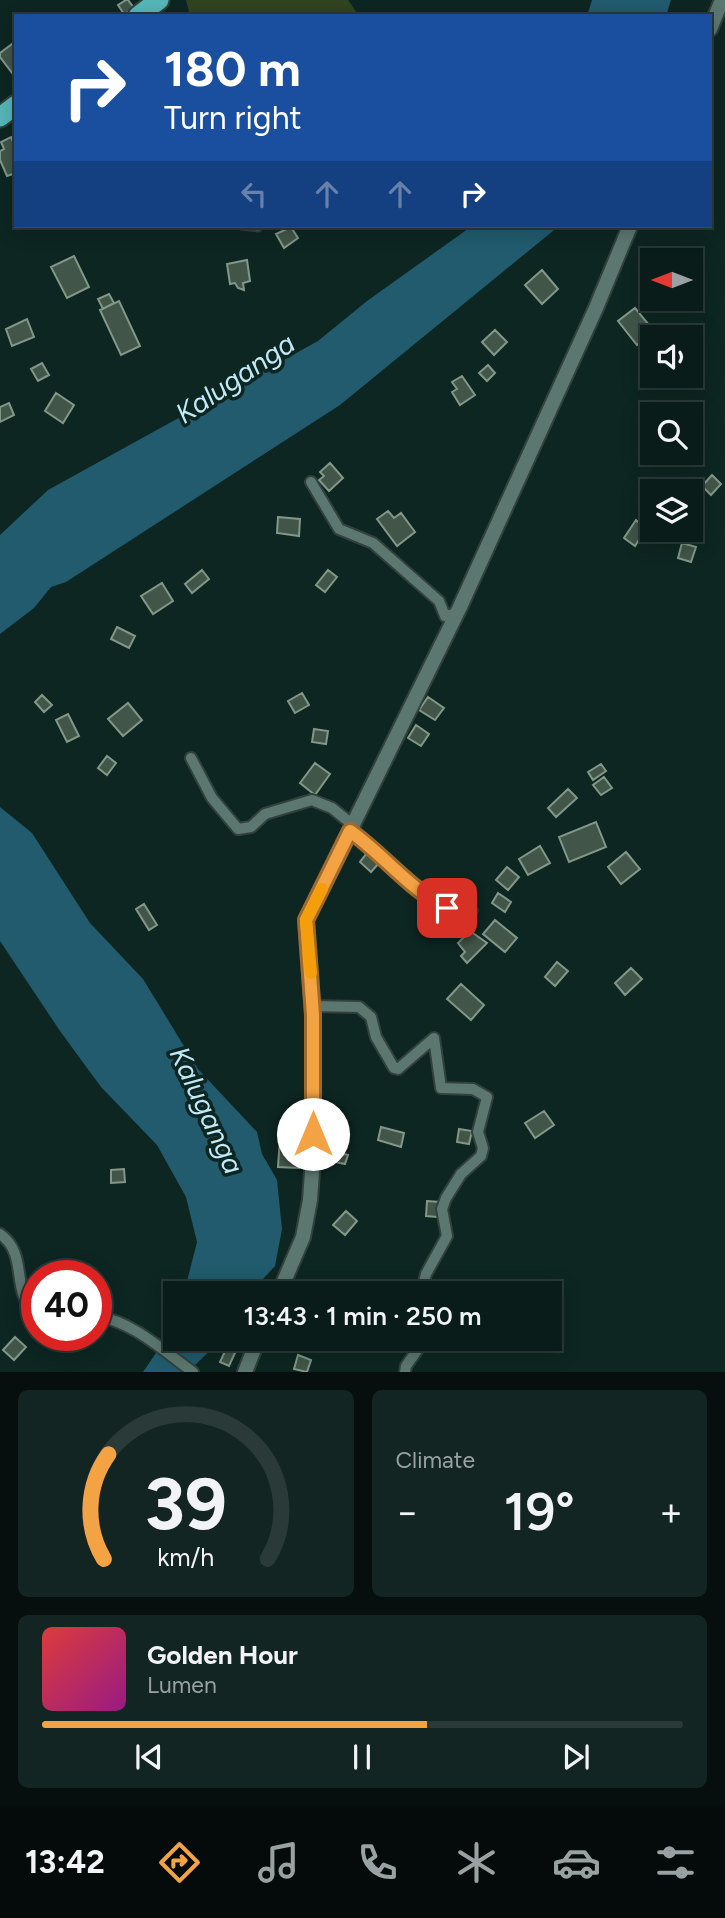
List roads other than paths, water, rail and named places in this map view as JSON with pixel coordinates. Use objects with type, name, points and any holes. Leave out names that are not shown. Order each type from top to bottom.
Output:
[{"type":"highway","points":[[141,14],[159,0]]},
{"type":"street","points":[[712,24],[722,0]]},
{"type":"street","points":[[284,1281],[303,1237],[310,1200],[313,1158],[312,1006],[306,920],[457,613],[596,308],[629,228]]},
{"type":"street","points":[[311,482],[339,530],[373,543],[439,601],[445,616],[457,613]]},
{"type":"street","points":[[191,758],[212,798],[238,829],[251,827],[265,814],[312,800],[332,808],[427,898],[447,908],[472,911]]},
{"type":"street","points":[[312,1006],[359,1007],[371,1017],[376,1037],[394,1068],[398,1069],[434,1038],[440,1088],[473,1089],[486,1097],[478,1132],[483,1148],[481,1156],[461,1174],[446,1198],[442,1209],[447,1236],[424,1281]]},
{"type":"street","points":[[0,1234],[8,1240],[18,1258],[21,1287]]},
{"type":"street","points":[[112,1319],[132,1326],[193,1372]]},
{"type":"street","points":[[244,1372],[253,1351]]},
{"type":"street","points":[[405,1372],[417,1351]]},
{"type":"water","points":[[592,0],[671,0],[667,14],[588,14]]},
{"type":"water","points":[[469,228],[557,228],[340,405],[66,582],[51,587],[34,608],[0,634],[0,535],[48,490],[318,341],[367,301]]},
{"type":"water","name":"Kaluganga","points":[[0,807],[32,833],[90,923],[143,979],[198,1069],[257,1132],[262,1154],[277,1180],[282,1229],[275,1266],[261,1281],[187,1281],[197,1242],[186,1197],[157,1145],[101,1087],[0,941]]},
{"type":"water","points":[[163,1339],[163,1351],[210,1351],[194,1366],[192,1372],[143,1372]]}]
